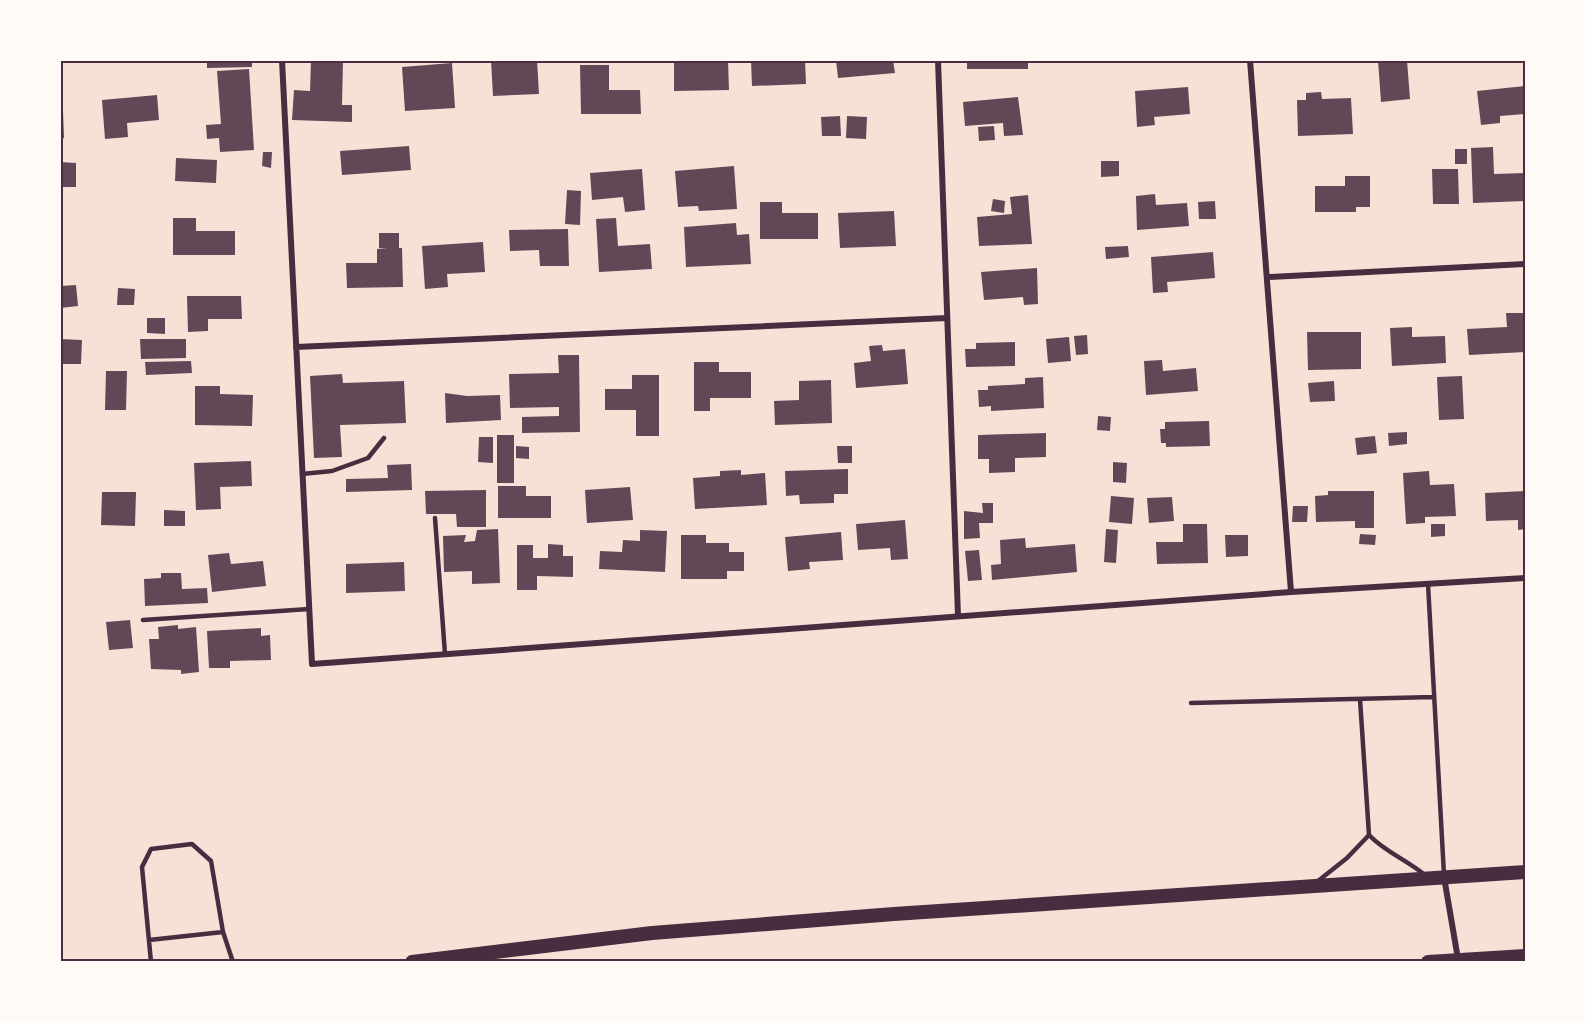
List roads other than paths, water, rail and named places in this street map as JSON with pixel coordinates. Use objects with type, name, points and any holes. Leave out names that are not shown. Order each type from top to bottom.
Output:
[{"type":"main road","points":[[412,962],[663,932],[1525,872]]},
{"type":"main road","points":[[1428,962],[1502,960],[1525,956]]},
{"type":"street","points":[[282,60],[312,664],[1292,591],[1525,578]]},
{"type":"street","points":[[938,60],[958,616]]},
{"type":"street","points":[[1250,60],[1292,591]]},
{"type":"street","points":[[1268,277],[1525,264]]},
{"type":"street","points":[[296,347],[947,318]]},
{"type":"street","points":[[1444,877],[1458,961]]},
{"type":"lane","points":[[302,474],[332,471],[368,458],[384,438]]},
{"type":"lane","points":[[435,518],[445,654]]},
{"type":"lane","points":[[1428,584],[1444,877]]},
{"type":"lane","points":[[143,620],[309,609]]},
{"type":"lane","points":[[1191,703],[1434,697]]},
{"type":"lane","points":[[1360,699],[1369,835],[1379,845],[1409,861],[1429,878]]},
{"type":"lane","points":[[1314,885],[1347,858],[1369,835]]},
{"type":"lane","points":[[151,962],[142,867],[151,849],[167,845],[192,844],[211,861],[223,932],[233,962]]},
{"type":"lane","points":[[149,940],[223,932]]}]
